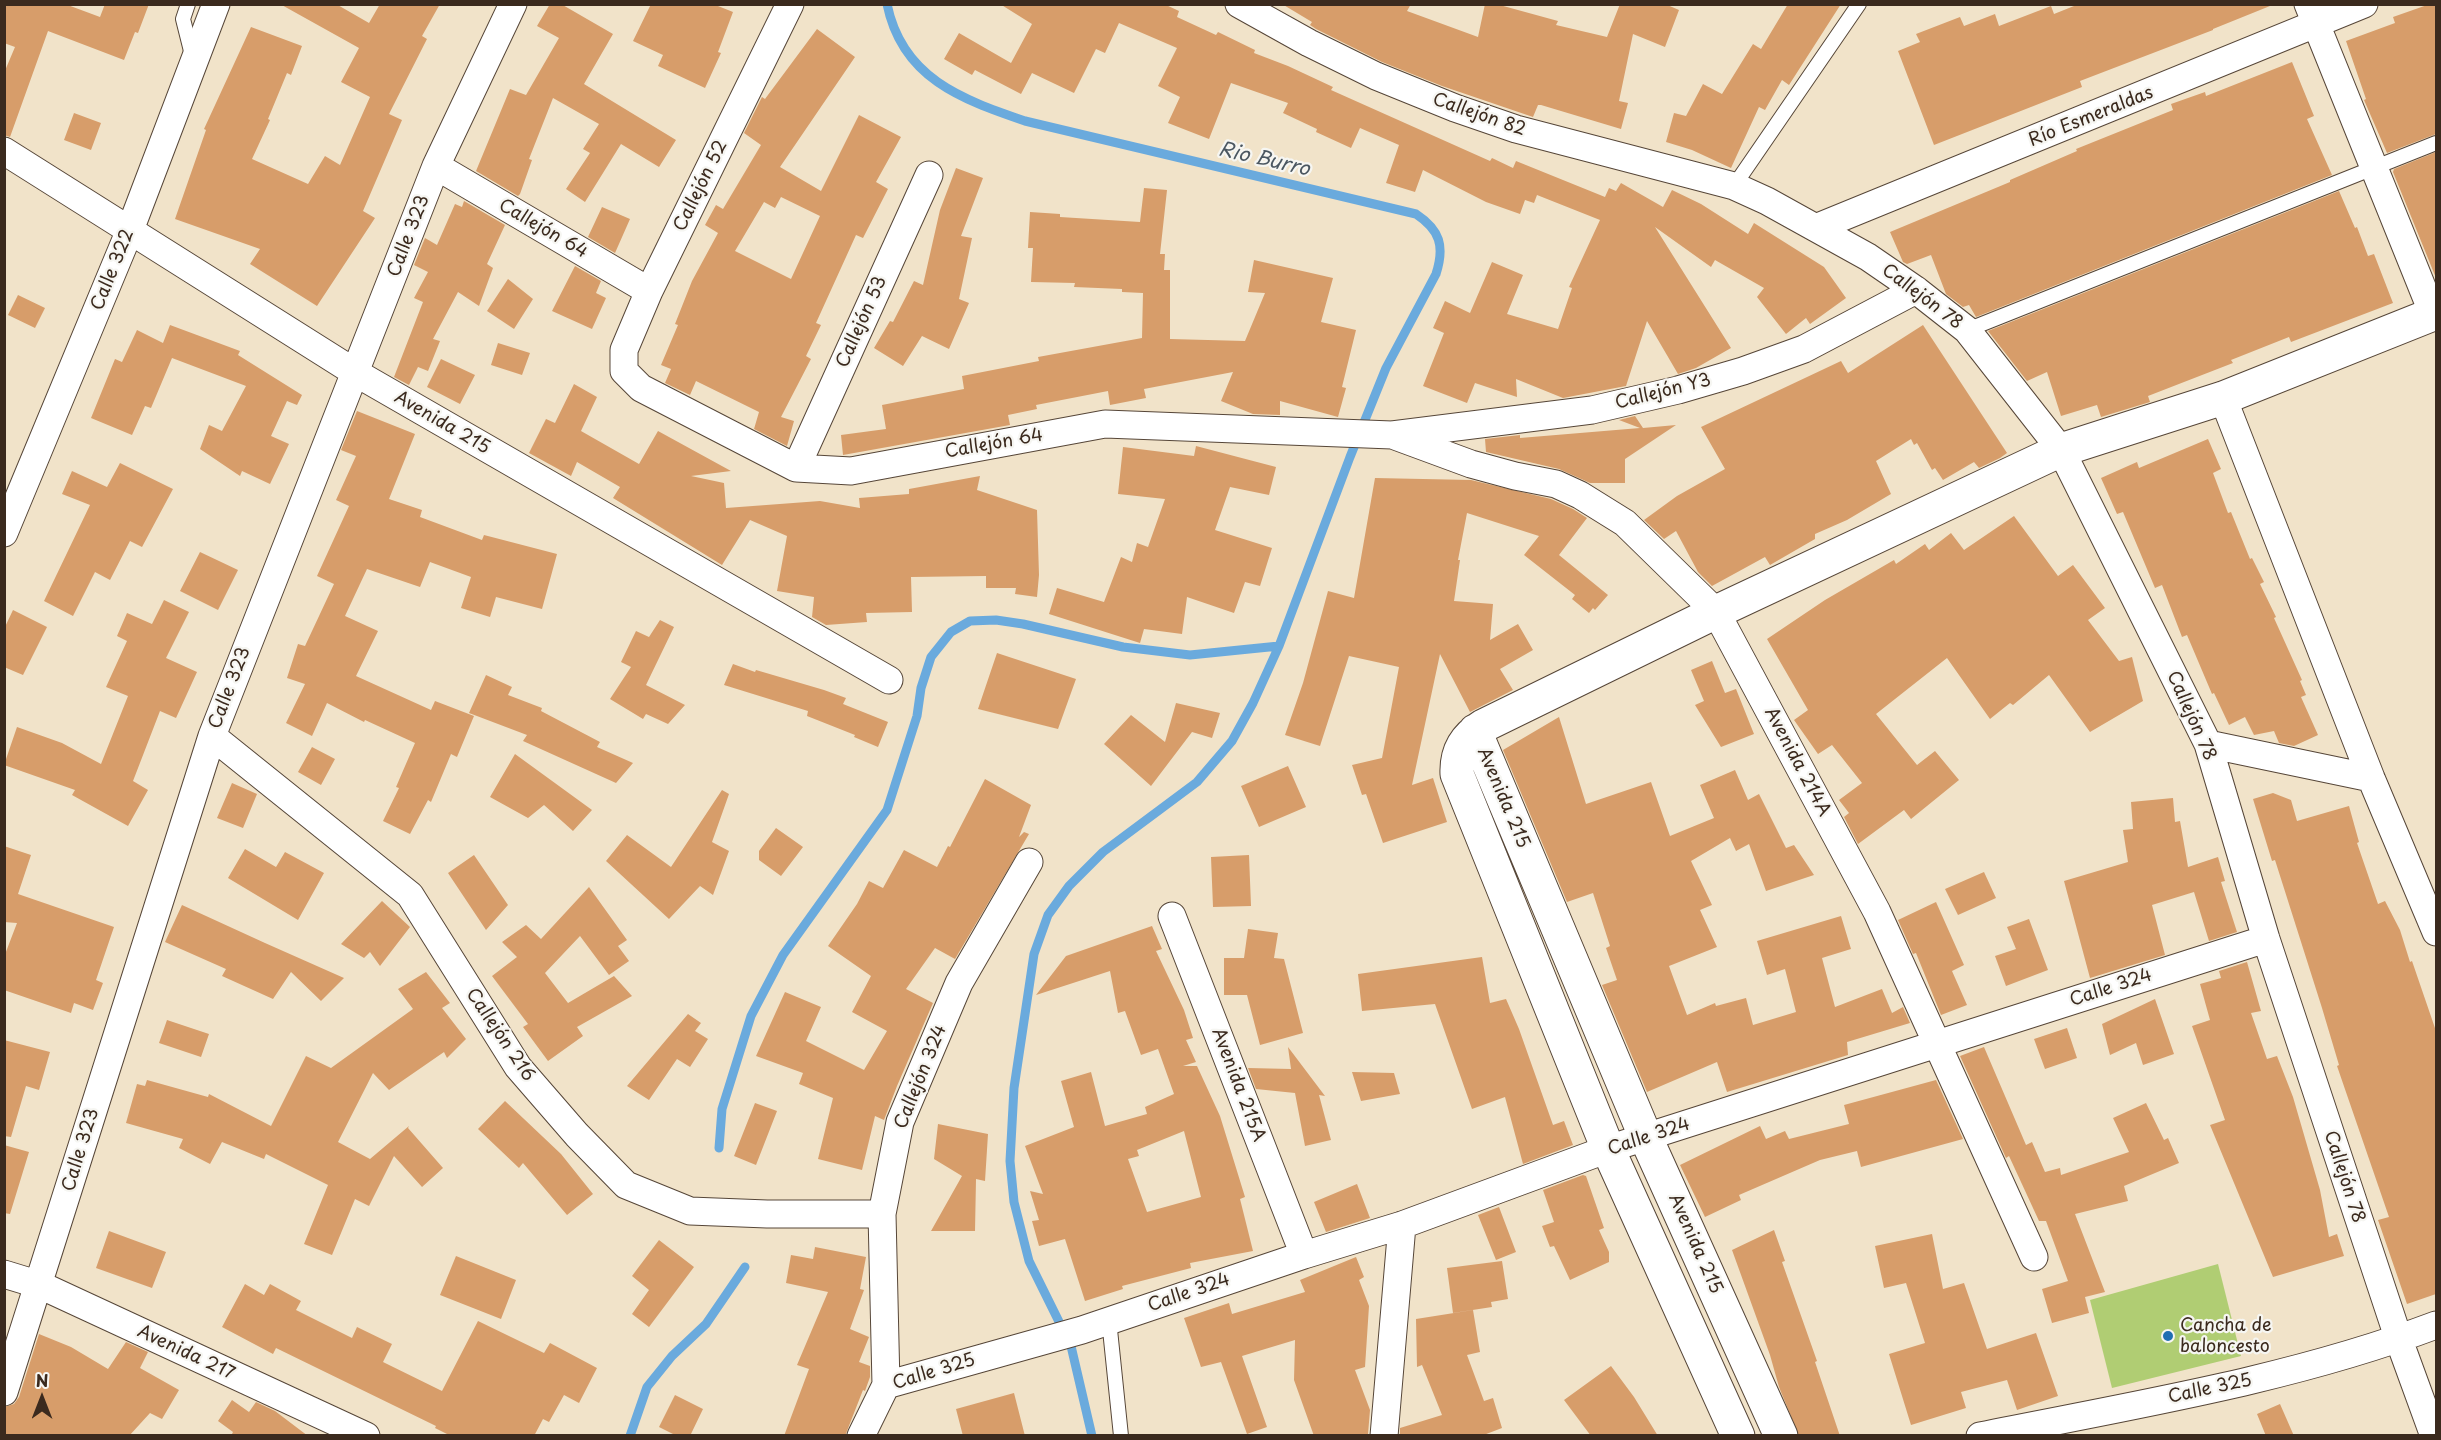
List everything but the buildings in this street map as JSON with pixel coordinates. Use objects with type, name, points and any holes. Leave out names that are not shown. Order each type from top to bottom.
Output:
[{"type":"street","name":"Calle 322","points":[[4,532],[130,230],[216,4]]},
{"type":"street","name":"Calle 323","points":[[4,1392],[40,1285],[122,1017],[212,736],[436,166],[513,4]]},
{"type":"street","name":"Callejón 52","points":[[624,371],[624,350],[649,291],[790,4]]},
{"type":"street","name":"Callejón 82","points":[[1239,4],[1310,44],[1376,76],[1455,108],[1516,129],[1734,186]]},
{"type":"street","name":"Río Esmeraldas","points":[[1818,227],[2312,15],[2364,4]]},
{"type":"street","points":[[1475,731],[1716,612],[2061,450],[2223,398],[2435,314],[2312,15]]},
{"type":"street","name":"Avenida 215","points":[[4,150],[356,374],[889,680]]},
{"type":"street","name":"Callejón 64","points":[[436,166],[649,291]]},
{"type":"street","name":"Callejón 53","points":[[796,468],[929,175]]},
{"type":"street","name":"Callejón 78","points":[[1734,186],[1818,227],[1868,257],[1916,290],[1967,330],[2061,450],[2208,744],[2266,939],[2398,1340],[2434,1436]]},
{"type":"street","name":"Callejón Y3","points":[[1392,435],[1592,410],[1678,390],[1743,371],[1804,349],[1916,290]]},
{"type":"street","name":"Callejón 64","points":[[624,371],[641,388],[796,468],[850,471],[1105,424],[1335,435],[1392,435]]},
{"type":"street","points":[[2223,398],[2371,778],[2436,932]]},
{"type":"street","name":"Avenida 214A","points":[[1392,435],[1471,464],[1556,484],[1580,495],[1625,523],[1716,612],[1877,912],[2034,1257]]},
{"type":"street","name":"Avenida 215","points":[[1475,731],[1646,1138],[1781,1436]]},
{"type":"street","name":"Avenida 215","points":[[1475,731],[1460,751],[1456,762],[1457,774],[1608,1149],[1738,1436]]},
{"type":"street","name":"Callejón 216","points":[[212,736],[410,895],[518,1067],[577,1135],[626,1185],[690,1211],[882,1214]]},
{"type":"street","points":[[2208,744],[2371,778]]},
{"type":"street","name":"Callejón 324","points":[[886,1385],[882,1214],[900,1122],[959,983],[1029,862]]},
{"type":"street","name":"Avenida 215A","points":[[1172,916],[1304,1255]]},
{"type":"street","name":"Calle 324","points":[[1035,1343],[1082,1330],[1304,1255],[1402,1225],[1608,1149],[2266,939]]},
{"type":"street","points":[[1384,1436],[1402,1225]]},
{"type":"street","name":"Avenida 217","points":[[4,1274],[40,1285],[366,1436]]},
{"type":"street","name":"Calle 325","points":[[1980,1436],[2234,1385],[2398,1340],[2436,1325]]},
{"type":"street","name":"Calle 325","points":[[861,1436],[886,1385],[1035,1343]]},
{"type":"lane","points":[[188,4],[183,19],[194,64]]},
{"type":"lane","points":[[1734,186],[1858,4]]},
{"type":"lane","points":[[1967,330],[2436,143]]},
{"type":"lane","points":[[1109,1320],[1121,1436]]},
{"type":"green space","name":"Cancha de baloncesto","points":[[2218,1264],[2241,1356],[2112,1388],[2090,1300]]},
{"type":"waterway","name":"Rio Burro","points":[[887,4],[895,29],[906,50],[920,68],[957,94],[979,104],[1025,121],[1416,214],[1431,226],[1440,247],[1436,274],[1386,368],[1279,646],[1253,703],[1232,741],[1197,782],[1103,852],[1069,886],[1048,915],[1034,954],[1014,1088],[1010,1161],[1014,1202],[1029,1261],[1071,1346],[1092,1436]]},
{"type":"waterway","points":[[719,1148],[722,1109],[751,1016],[783,955],[887,810],[917,716],[921,688],[931,657],[951,632],[970,621],[996,620],[1123,647],[1190,655],[1279,646]]},
{"type":"waterway","points":[[630,1436],[647,1387],[672,1356],[706,1324],[745,1267]]},
{"type":"place","name":"Cancha de baloncesto","points":[[2168,1336]]}]
